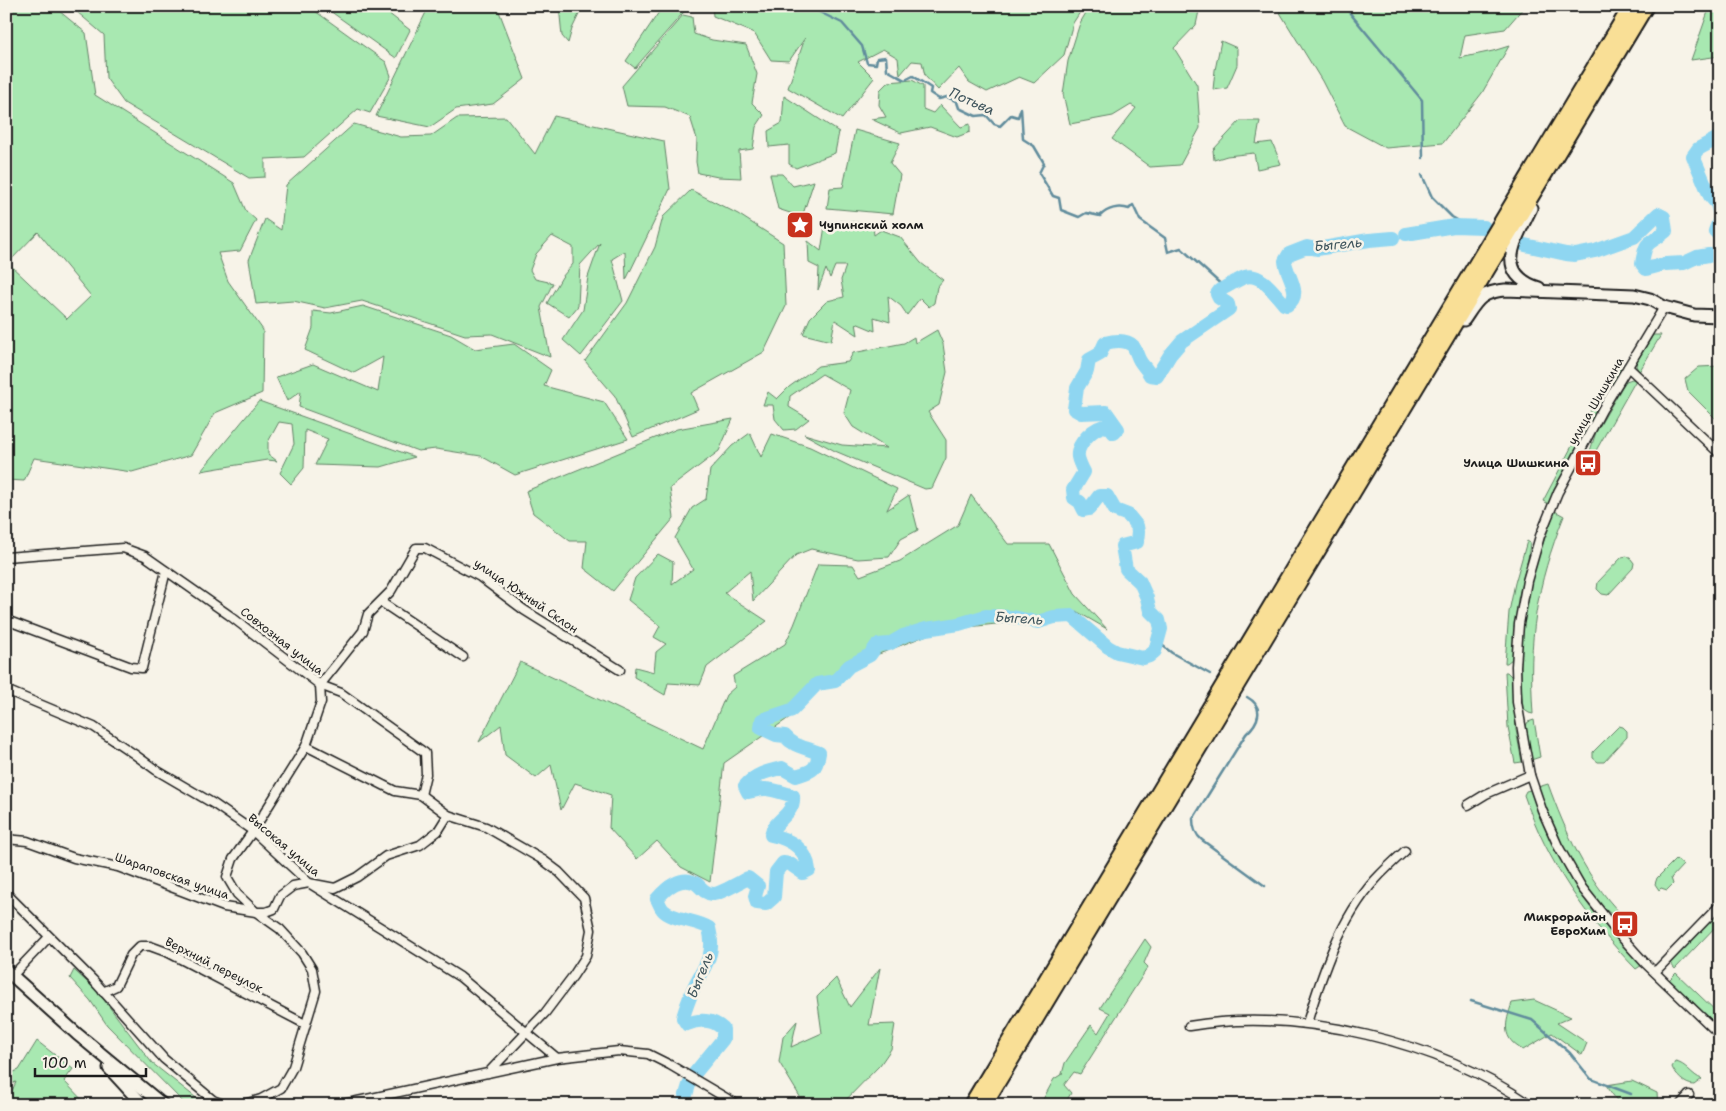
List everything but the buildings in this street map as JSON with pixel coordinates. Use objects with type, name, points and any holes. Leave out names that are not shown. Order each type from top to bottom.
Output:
[{"type":"highway","points":[[971,1105],[1631,6]]},
{"type":"highway","points":[[984,1105],[1646,6]]},
{"type":"street","points":[[1550,292],[1530,285],[1521,279],[1514,271],[1511,260],[1512,246],[1552,163]]},
{"type":"street","points":[[1440,349],[1459,328],[1478,300],[1492,291],[1634,295],[1650,299],[1664,307],[1694,315],[1720,316]]},
{"type":"street","name":"улица Шишкина","points":[[1664,307],[1602,410],[1558,492],[1540,536],[1527,581],[1519,624],[1516,666],[1518,702],[1530,776],[1558,846],[1582,888],[1616,930],[1655,972],[1720,1035]]},
{"type":"street","points":[[1628,367],[1720,454]]},
{"type":"street","name":"Совхозная улица","points":[[6,556],[124,548],[145,556],[230,615],[320,685],[341,693],[425,753],[426,774],[421,795]]},
{"type":"street","name":"улица Южный Склон","points":[[380,602],[391,591],[416,548],[425,548],[480,577],[524,610],[620,670]]},
{"type":"street","points":[[6,620],[131,667],[142,668],[166,571]]},
{"type":"street","points":[[274,909],[266,912],[256,912],[236,894],[227,876],[233,859],[253,831],[306,746],[322,702],[320,685],[363,630],[368,614],[380,602],[463,657]]},
{"type":"street","name":"Высокая улица","points":[[6,690],[94,727],[156,770],[214,804],[253,831],[310,882],[460,977],[557,1058]]},
{"type":"street","points":[[306,746],[395,791],[421,795],[448,815],[486,827],[543,860],[584,898],[591,930],[586,956],[545,1013],[488,1073]]},
{"type":"street","points":[[1468,805],[1486,794],[1530,776]]},
{"type":"street","points":[[280,929],[275,919],[274,909],[280,896],[293,886],[310,882],[335,888],[357,877],[386,856],[420,845],[438,831],[448,815]]},
{"type":"street","name":"Шараповская улица","points":[[6,839],[26,841],[74,858],[118,867],[224,907],[256,912],[280,929],[302,953],[312,969],[316,991],[293,1067],[281,1088],[261,1100],[241,1105]]},
{"type":"street","points":[[1307,1023],[1324,970],[1338,938],[1374,881],[1405,850]]},
{"type":"street","points":[[6,893],[103,992],[164,1059],[213,1100],[234,1105]]},
{"type":"street","points":[[1655,972],[1720,905]]},
{"type":"street","points":[[49,937],[9,973],[77,1034],[163,1105]]},
{"type":"street","name":"Верхний переулок","points":[[103,992],[116,986],[131,955],[140,946],[150,946],[169,953],[305,1024]]},
{"type":"street","points":[[1189,1026],[1210,1022],[1261,1021],[1307,1023],[1372,1036],[1422,1050],[1476,1073],[1531,1105]]},
{"type":"street","points":[[77,1034],[143,1105]]},
{"type":"street","points":[[339,1105],[557,1058],[620,1051],[648,1054],[670,1064],[738,1105]]},
{"type":"street","points":[[1680,1105],[1689,1095]]},
{"type":"green space","points":[[6,6],[53,6],[86,33],[95,95],[234,183],[246,211],[256,220],[240,251],[218,253],[228,281],[263,330],[262,393],[215,413],[191,455],[132,472],[34,458],[24,481],[6,480]],"holes":[[[38,232],[91,296],[67,319],[8,263]]]},
{"type":"green space","points":[[70,6],[308,6],[386,62],[391,76],[370,113],[358,109],[304,157],[265,159],[265,177],[249,178],[124,103],[106,78],[104,35]]},
{"type":"green space","points":[[323,6],[379,6],[410,30],[396,58]]},
{"type":"green space","points":[[429,6],[497,6],[525,79],[493,104],[456,109],[430,127],[376,116]]},
{"type":"green space","points":[[559,6],[583,6],[572,29],[568,43],[562,36]]},
{"type":"green space","points":[[663,6],[689,6],[635,68],[626,61]]},
{"type":"green space","points":[[712,6],[1084,6],[1073,23],[1064,55],[1034,83],[1019,77],[987,92],[969,82],[959,68],[938,90],[925,76],[922,62],[912,61],[900,75],[898,58],[883,49],[858,62],[874,78],[842,119],[788,88],[805,38],[789,61],[771,60],[754,33],[713,16]]},
{"type":"green space","points":[[1090,6],[1200,6],[1196,25],[1174,48],[1197,85],[1200,128],[1180,165],[1150,167],[1112,139],[1136,108],[1131,105],[1113,116],[1070,124],[1063,94],[1068,61],[1080,23]]},
{"type":"green space","points":[[1276,6],[1525,6],[1505,29],[1465,35],[1460,58],[1509,46],[1482,93],[1443,143],[1386,148],[1345,126],[1322,81]]},
{"type":"green space","points":[[1710,6],[1720,6],[1720,56],[1691,60]]},
{"type":"green space","points":[[683,15],[692,17],[694,34],[712,40],[746,45],[757,74],[752,103],[764,115],[756,127],[753,149],[739,151],[741,178],[718,177],[698,173],[696,162],[697,139],[690,117],[665,107],[627,106],[622,86]]},
{"type":"green space","points":[[1221,41],[1237,48],[1237,65],[1227,88],[1213,90],[1215,70]]},
{"type":"green space","points":[[912,80],[923,86],[923,109],[933,113],[940,105],[961,127],[970,124],[970,132],[957,137],[930,127],[901,133],[871,119],[886,117],[879,105],[880,90],[888,82]]},
{"type":"green space","points":[[784,96],[839,132],[835,153],[796,168],[789,164],[789,145],[769,147],[768,131],[782,123]]},
{"type":"green space","points":[[554,116],[664,141],[670,189],[626,280],[625,251],[612,259],[623,301],[581,356],[563,340],[583,310],[588,277],[600,243],[580,265],[578,306],[569,317],[547,303],[562,277],[573,264],[573,247],[552,236],[536,254],[530,270],[535,279],[553,283],[541,307],[550,357],[492,334],[465,335],[362,301],[325,308],[293,301],[256,304],[249,260],[265,219],[281,230],[286,185],[354,124],[401,137],[431,136],[457,118],[506,117],[535,154]]},
{"type":"green space","points":[[1240,121],[1260,121],[1256,144],[1272,142],[1281,164],[1257,169],[1254,153],[1227,156],[1214,160],[1213,150]]},
{"type":"green space","points":[[855,130],[900,143],[890,163],[900,175],[893,214],[827,208],[830,188],[843,187]]},
{"type":"green space","points":[[770,174],[782,174],[793,186],[814,181],[802,217],[778,209]]},
{"type":"green space","points":[[691,190],[738,214],[783,243],[786,306],[764,352],[691,393],[698,409],[633,437],[615,396],[585,361],[627,303],[655,247],[663,217]]},
{"type":"green space","points":[[840,221],[867,223],[873,226],[874,235],[881,230],[900,237],[921,263],[943,280],[937,287],[934,303],[929,307],[920,298],[907,315],[901,306],[888,296],[890,322],[874,317],[875,331],[856,323],[858,335],[835,320],[831,341],[803,334],[810,318],[827,301],[844,297],[841,280],[846,266],[835,266],[830,278],[826,269],[818,290],[819,268],[809,263],[808,241],[821,251],[825,226]]},
{"type":"green space","points":[[363,306],[451,335],[475,349],[514,344],[551,370],[544,386],[604,402],[628,439],[515,475],[481,456],[436,449],[418,451],[299,407],[301,391],[287,401],[276,377],[313,364],[378,392],[383,357],[354,373],[305,350],[313,328],[313,311],[331,313]]},
{"type":"green space","points":[[937,330],[943,344],[947,372],[939,405],[928,412],[946,440],[946,458],[932,488],[925,489],[835,451],[804,434],[842,445],[887,448],[853,427],[844,413],[850,390],[822,374],[790,396],[789,407],[809,419],[796,429],[784,430],[775,419],[773,405],[763,405],[768,392],[777,399],[789,387],[818,366],[848,362],[853,353],[904,343],[914,337],[915,343]]},
{"type":"green space","points":[[1653,335],[1661,335],[1639,372],[1636,366],[1637,361]]},
{"type":"green space","points":[[1617,365],[1620,367],[1620,372],[1602,403],[1595,403]]},
{"type":"green space","points":[[1720,366],[1720,423],[1688,391],[1685,379],[1699,367]]},
{"type":"green space","points":[[1636,380],[1594,454],[1590,451],[1596,432],[1626,381]]},
{"type":"green space","points":[[259,401],[415,457],[381,467],[315,465],[328,439],[305,430],[304,468],[291,484],[280,473],[294,444],[292,424],[279,422],[268,442],[268,454],[277,461],[267,460],[201,471]]},
{"type":"green space","points":[[1592,408],[1596,415],[1549,504],[1543,501]]},
{"type":"green space","points":[[733,419],[719,451],[670,488],[674,518],[613,591],[584,568],[587,541],[570,541],[533,513],[526,491],[677,429]]},
{"type":"green space","points":[[750,433],[761,457],[772,434],[810,447],[897,489],[887,510],[909,495],[918,530],[901,539],[889,557],[858,559],[811,549],[796,555],[753,601],[750,571],[724,593],[767,621],[707,667],[700,685],[668,683],[665,695],[634,677],[635,667],[654,672],[656,652],[666,644],[654,637],[660,626],[628,600],[635,578],[658,554],[673,562],[672,584],[693,569],[675,538],[692,508],[706,499],[710,470],[732,446]]},
{"type":"green space","points":[[971,495],[1008,544],[1049,544],[1075,594],[1107,629],[1076,611],[1043,619],[940,630],[861,661],[813,691],[793,715],[724,763],[710,882],[681,867],[657,841],[637,859],[609,828],[611,795],[575,783],[561,810],[551,765],[536,778],[505,755],[501,725],[479,742],[520,662],[703,749],[726,695],[735,687],[733,676],[785,644],[818,564],[853,565],[860,576],[900,561],[958,525]]},
{"type":"green space","points":[[1555,511],[1564,516],[1554,541],[1536,613],[1532,661],[1533,714],[1523,709],[1521,678],[1522,631],[1532,576]]},
{"type":"green space","points":[[1527,541],[1530,543],[1528,559],[1518,599],[1512,659],[1505,663],[1509,612]]},
{"type":"green space","points":[[1627,556],[1634,563],[1633,568],[1608,595],[1602,594],[1597,589],[1598,582],[1622,557]]},
{"type":"green space","points":[[1505,672],[1512,677],[1516,730],[1522,762],[1515,763],[1508,727]]},
{"type":"green space","points":[[1534,720],[1540,757],[1531,760],[1524,729],[1528,722]]},
{"type":"green space","points":[[1619,726],[1627,731],[1627,737],[1604,762],[1598,762],[1593,758],[1593,752]]},
{"type":"green space","points":[[1548,784],[1578,853],[1597,885],[1621,914],[1617,919],[1599,904],[1574,867],[1552,824],[1538,787]]},
{"type":"green space","points":[[1530,790],[1551,840],[1576,887],[1613,935],[1642,965],[1636,969],[1601,930],[1556,866],[1533,820],[1524,795],[1526,791]]},
{"type":"green space","points":[[1676,859],[1683,865],[1671,878],[1673,884],[1667,890],[1661,888],[1659,890],[1655,884],[1657,878]]},
{"type":"green space","points":[[1720,911],[1720,922],[1675,969],[1670,963]]},
{"type":"green space","points":[[1145,939],[1151,947],[1144,963],[1148,967],[1080,1074],[1074,1072],[1064,1085],[1071,1093],[1064,1105],[1040,1105],[1054,1079],[1062,1074],[1065,1063],[1091,1025],[1098,1033],[1110,1013],[1100,1008]]},
{"type":"green space","points":[[880,968],[869,1025],[895,1024],[891,1049],[880,1065],[841,1105],[805,1105],[779,1062],[783,1037],[797,1021],[791,1047],[822,1033],[817,997],[836,978],[850,1007]]},
{"type":"green space","points":[[74,970],[98,992],[152,1063],[205,1105],[186,1105],[107,1025],[90,1000],[70,978]]},
{"type":"green space","points":[[1676,973],[1720,1015],[1720,1028],[1669,980]]},
{"type":"green space","points":[[1534,1000],[1571,1017],[1557,1023],[1587,1043],[1582,1055],[1552,1033],[1523,1050],[1511,1041],[1508,1035],[1507,1024],[1512,1003]]},
{"type":"green space","points":[[37,1041],[73,1069],[64,1081],[87,1105],[15,1105],[10,1095],[16,1082],[6,1086],[6,1075],[19,1070]]},
{"type":"green space","points":[[1675,1062],[1702,1079],[1694,1085],[1684,1081],[1673,1070],[1672,1067]]},
{"type":"green space","points":[[1632,1081],[1657,1093],[1658,1105],[1620,1105],[1606,1085]]},
{"type":"waterway","name":"Потьва","points":[[807,6],[842,23],[862,46],[867,63],[876,64],[877,58],[886,57],[887,70],[905,80],[913,76],[931,88],[930,93],[939,99],[947,97],[957,102],[959,108],[976,116],[986,115],[994,124],[1000,126],[1011,115],[1018,117],[1021,108],[1023,139],[1034,146],[1044,163],[1039,173],[1053,196],[1059,198],[1061,210],[1079,217],[1086,213],[1100,216],[1113,208],[1129,209],[1133,205],[1140,220],[1165,238],[1168,252],[1181,248],[1225,288]]},
{"type":"waterway","points":[[1344,6],[1422,100],[1423,158]]},
{"type":"waterway","name":"Быгель","points":[[1720,137],[1698,149],[1693,156],[1710,196],[1717,204],[1720,216]]},
{"type":"waterway","points":[[1422,175],[1432,197],[1452,217],[1470,227]]},
{"type":"waterway","name":"Быгель","points":[[1525,245],[1575,255],[1595,251],[1634,237],[1658,214],[1664,217],[1666,231],[1647,246],[1642,264],[1646,269],[1665,264],[1684,263],[1697,257],[1709,255],[1720,257]]},
{"type":"waterway","name":"Быгель","points":[[1720,218],[1715,231],[1720,236]]},
{"type":"waterway","name":"Быгель","points":[[1406,234],[1454,226],[1484,227]]},
{"type":"waterway","name":"Быгель","points":[[695,1073],[723,1039],[723,1029],[715,1023],[696,1021],[687,1024],[683,1018],[693,989],[709,956],[711,936],[709,928],[704,925],[667,913],[662,909],[657,899],[680,881],[691,881],[706,892],[713,894],[748,878],[758,886],[755,896],[757,903],[766,904],[774,897],[776,872],[783,863],[790,864],[803,873],[809,870],[805,856],[796,846],[785,839],[771,835],[776,825],[791,808],[793,796],[767,789],[748,792],[745,786],[757,776],[777,769],[782,768],[796,776],[810,771],[815,767],[819,753],[796,745],[785,736],[776,735],[761,728],[762,720],[792,710],[817,684],[835,681],[849,666],[870,655],[877,645],[889,644],[903,636],[926,629],[959,624],[986,616],[1012,617],[1038,622],[1054,617],[1072,616],[1108,647],[1117,652],[1143,658],[1149,656],[1155,651],[1161,629],[1159,620],[1150,611],[1140,582],[1126,569],[1122,546],[1137,542],[1137,526],[1128,515],[1115,510],[1107,496],[1099,496],[1089,509],[1084,510],[1080,502],[1074,498],[1073,490],[1084,472],[1078,457],[1083,441],[1092,432],[1103,427],[1108,426],[1114,433],[1118,429],[1106,412],[1081,413],[1074,409],[1077,388],[1087,371],[1089,360],[1100,354],[1105,343],[1123,341],[1133,346],[1140,361],[1150,375],[1157,376],[1170,355],[1182,341],[1229,309],[1228,304],[1219,298],[1217,294],[1220,290],[1242,278],[1251,276],[1262,281],[1287,305],[1292,301],[1294,295],[1293,284],[1285,261],[1289,254],[1307,247],[1317,249],[1393,238]]},
{"type":"waterway","points":[[1158,642],[1172,653],[1210,674]]},
{"type":"waterway","points":[[1247,697],[1256,705],[1258,710],[1257,720],[1246,734],[1193,819],[1193,822],[1196,833],[1202,840],[1265,886]]},
{"type":"waterway","points":[[1471,1001],[1532,1020],[1570,1053],[1591,1079],[1631,1094]]},
{"type":"waterway","name":"Быгель","points":[[683,1105],[689,1085]]},
{"type":"place","name":"Чупинский холм","points":[[800,225]]},
{"type":"place","name":"Улица Шишкина","points":[[1588,463]]},
{"type":"place","name":"Микрорайон ЕвроХим","points":[[1625,924]]}]
